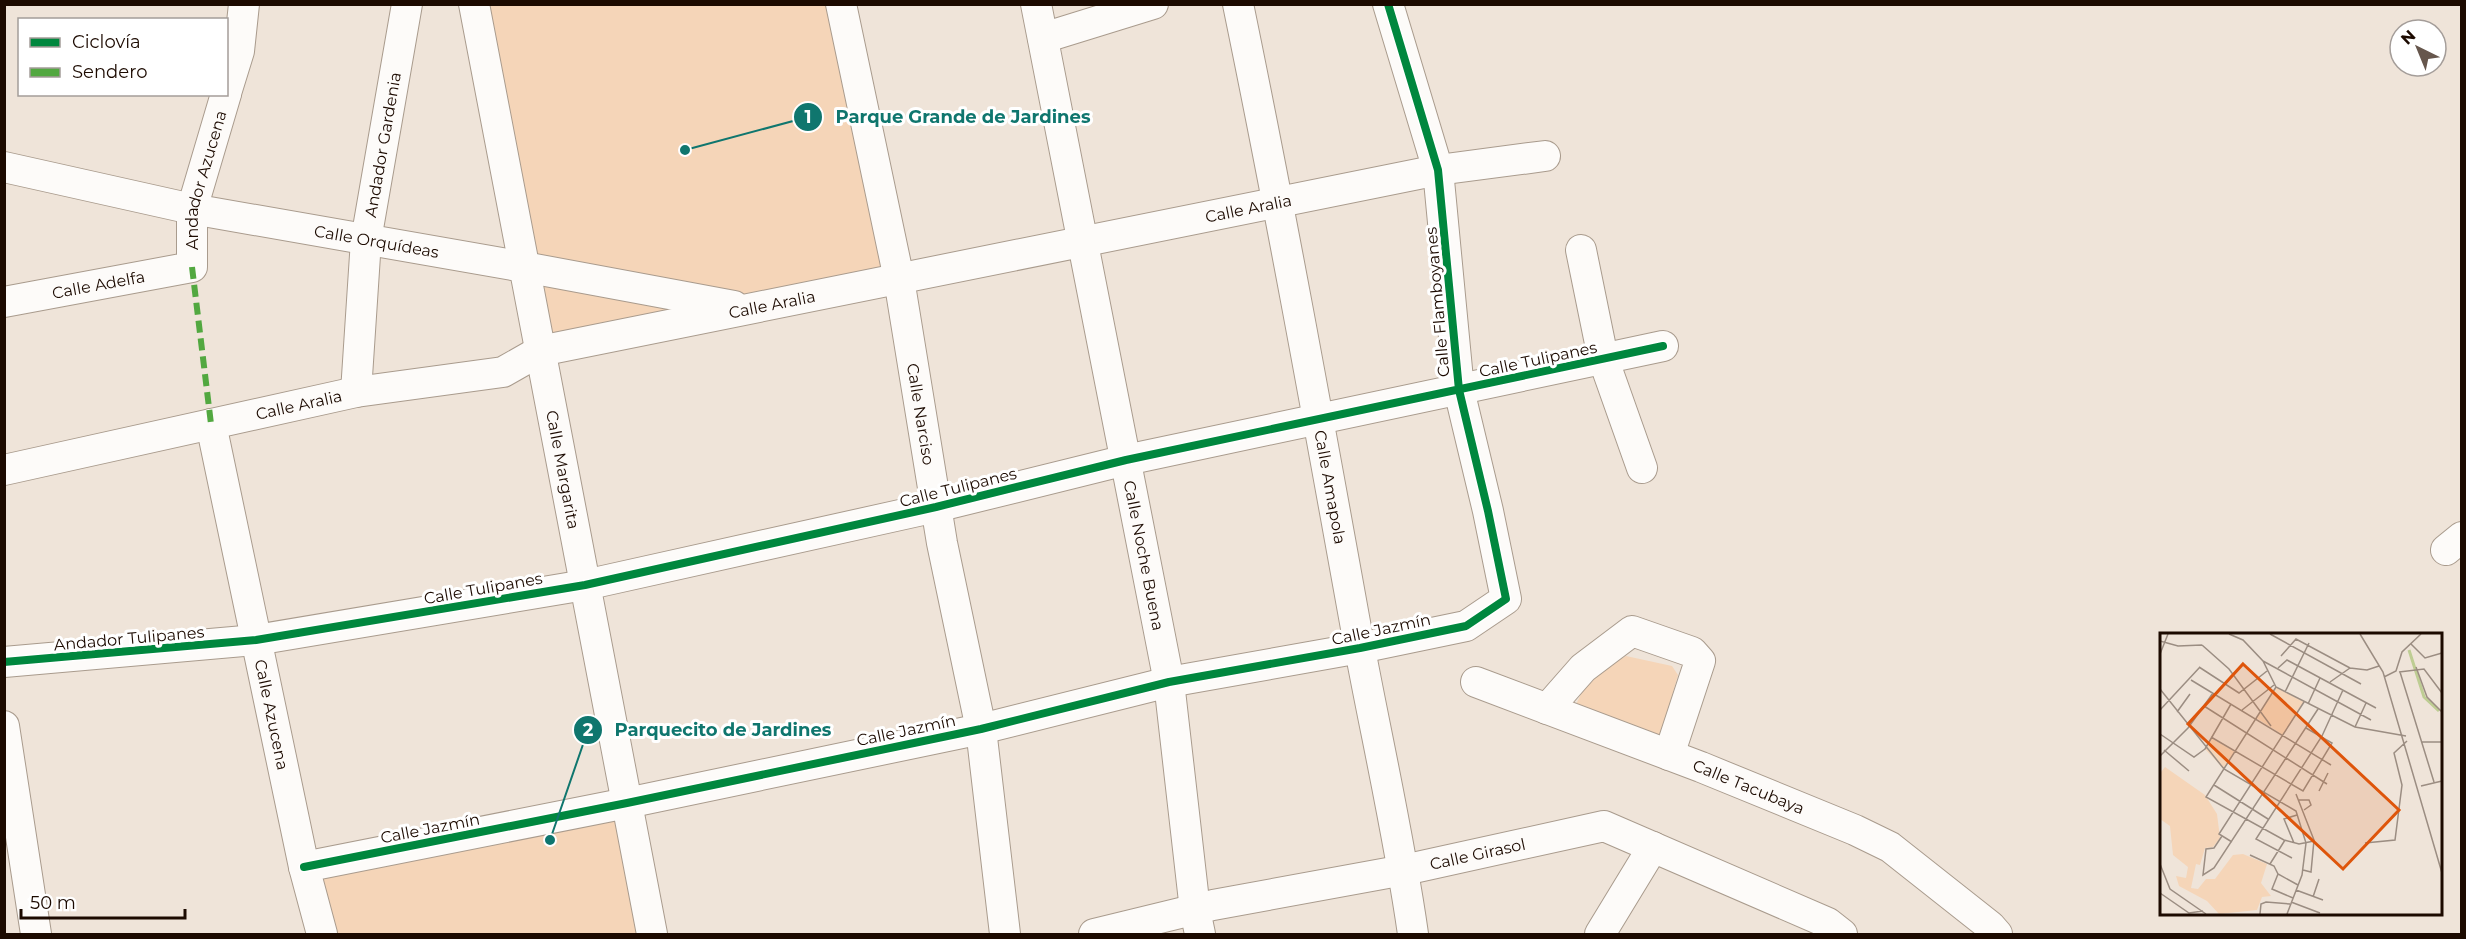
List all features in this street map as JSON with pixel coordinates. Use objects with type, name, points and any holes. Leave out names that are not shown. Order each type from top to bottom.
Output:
[{"type":"street","name":"Andador Azucena","points":[[228,87],[239,51],[244,4]]},
{"type":"street","name":"Andador Gardenia","points":[[356,392],[366,240],[407,4]]},
{"type":"street","name":"Calle Margarita","points":[[474,4],[652,934]]},
{"type":"street","name":"Calle Narciso","points":[[841,4],[899,279],[942,543],[981,729],[1005,934]]},
{"type":"street","name":"Calle Noche Buena","points":[[1036,4],[1169,682],[1197,922]]},
{"type":"street","points":[[1043,38],[1153,4]]},
{"type":"street","name":"Calle Amapola","points":[[1238,4],[1279,202],[1360,648],[1404,870],[1413,934]]},
{"type":"street","name":"Calle Flamboyanes","points":[[1388,4],[1438,170],[1459,390],[1506,599]]},
{"type":"street","name":"Andador Azucena","points":[[192,267],[192,209],[225,96]]},
{"type":"street","name":"Calle Aralia","points":[[4,470],[356,392],[503,372],[540,351],[1438,170],[1545,156]]},
{"type":"street","name":"Calle Orquídeas","points":[[4,167],[192,209],[749,309]]},
{"type":"street","points":[[1581,250],[1603,358],[1642,468]]},
{"type":"street","name":"Calle Adelfa","points":[[4,302],[192,267]]},
{"type":"street","name":"Calle Tulipanes","points":[[256,640],[585,585],[936,507],[1126,460],[1663,346]]},
{"type":"street","name":"Calle Azucena","points":[[211,424],[304,867],[322,934]]},
{"type":"street","name":"Calle Jazmín","points":[[304,867],[627,803],[981,729],[1169,682],[1360,648],[1466,626],[1506,599]]},
{"type":"street","points":[[1546,709],[1583,668],[1632,631],[1692,651],[1700,661],[1669,755]]},
{"type":"street","name":"Andador Tulipanes","points":[[4,662],[256,640]]},
{"type":"street","name":"Calle Tacubaya","points":[[1476,682],[1669,755],[1855,830],[1890,848],[1990,926],[1997,934]]},
{"type":"street","points":[[4,726],[36,934]]},
{"type":"street","name":"Calle Girasol","points":[[1094,934],[1197,922],[1404,870],[1604,826],[1828,923],[1842,934]]},
{"type":"street","points":[[1600,934],[1653,847]]},
{"type":"shaded area","points":[[474,5],[836,5],[899,279],[540,351]]},
{"type":"shaded area","points":[[1626,656],[1672,666],[1678,675],[1659,741],[1572,713],[1588,679]]},
{"type":"shaded area","points":[[627,803],[652,934],[325,934],[306,877]]},
{"type":"marked path","points":[[192,267],[211,424]]},
{"type":"cycle path","points":[[304,867],[627,803],[981,729],[1169,682],[1360,648],[1466,626],[1506,599],[1459,390],[1438,170],[1388,4]]},
{"type":"cycle path","points":[[4,662],[256,640],[585,585],[936,507],[1126,460],[1663,346]]},
{"type":"place","name":"Parque Grande de Jardines","points":[[685,150]]},
{"type":"place","name":"Parquecito de Jardines","points":[[550,840]]}]
